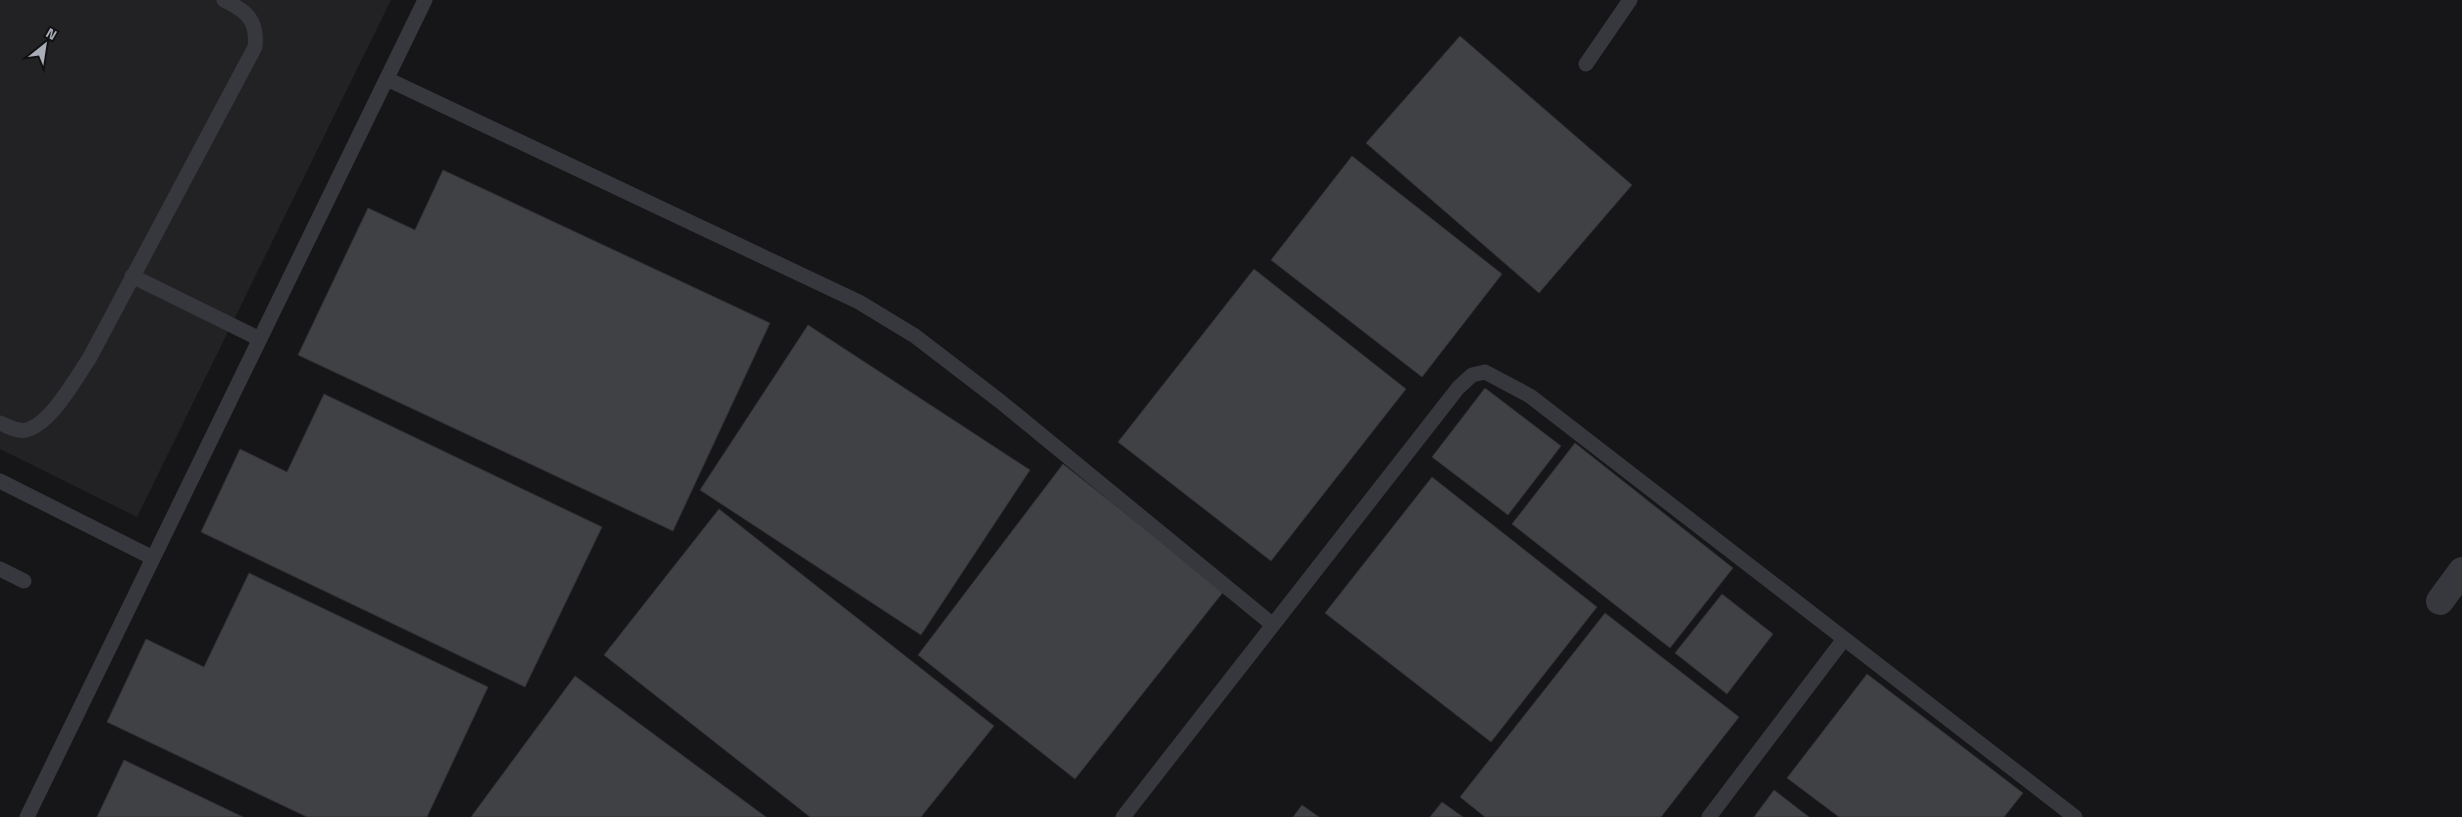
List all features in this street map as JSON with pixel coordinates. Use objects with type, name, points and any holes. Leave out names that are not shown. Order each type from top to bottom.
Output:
[{"type":"street","points":[[2440,601],[2462,571]]},
{"type":"lane","points":[[0,423],[10,428],[25,430],[42,422],[63,398],[89,359],[255,47],[256,31],[248,16],[238,7],[224,0]]},
{"type":"lane","points":[[27,817],[425,0]]},
{"type":"lane","points":[[1586,64],[1630,0]]},
{"type":"lane","points":[[386,79],[859,302],[907,331],[1001,402],[1273,625]]},
{"type":"lane","points":[[132,276],[260,339]]},
{"type":"lane","points":[[1123,817],[1458,388],[1472,375],[1484,372],[1530,396],[2075,817]]},
{"type":"lane","points":[[0,481],[153,558]]},
{"type":"lane","points":[[0,569],[24,581]]},
{"type":"lane","points":[[1709,817],[1844,639]]},
{"type":"shaded area","points":[[0,0],[391,0],[137,517],[0,449]]},
{"type":"building","points":[[1460,36],[1632,185],[1539,293],[1366,143]]},
{"type":"building","points":[[1352,156],[1502,274],[1422,377],[1271,260]]},
{"type":"building","points":[[443,170],[770,323],[673,531],[298,355],[368,208],[415,230]]},
{"type":"building","points":[[1254,269],[1406,389],[1271,561],[1118,442]]},
{"type":"building","points":[[808,325],[1030,470],[921,635],[700,490]]},
{"type":"building","points":[[1485,388],[1561,446],[1508,515],[1432,457]]},
{"type":"building","points":[[324,394],[602,527],[525,687],[201,532],[240,449],[287,472]]},
{"type":"building","points":[[1575,443],[1733,568],[1670,648],[1512,524]]},
{"type":"building","points":[[1063,464],[1224,591],[1075,779],[918,655]]},
{"type":"building","points":[[1432,477],[1597,607],[1491,742],[1325,613]]},
{"type":"building","points":[[719,509],[994,726],[921,817],[810,817],[604,655]]},
{"type":"building","points":[[249,573],[488,687],[427,817],[307,817],[107,722],[146,639],[204,667]]},
{"type":"building","points":[[1722,594],[1773,634],[1727,694],[1675,653]]},
{"type":"building","points":[[1605,613],[1739,717],[1661,817],[1485,817],[1460,797]]},
{"type":"building","points":[[1867,674],[2023,793],[2004,817],[1839,817],[1787,778]]},
{"type":"building","points":[[575,676],[766,817],[471,817]]},
{"type":"building","points":[[124,760],[243,817],[97,817]]},
{"type":"building","points":[[1774,790],[1809,817],[1754,817]]},
{"type":"building","points":[[1442,802],[1463,817],[1430,817]]},
{"type":"building","points":[[1302,805],[1319,817],[1293,817]]}]
